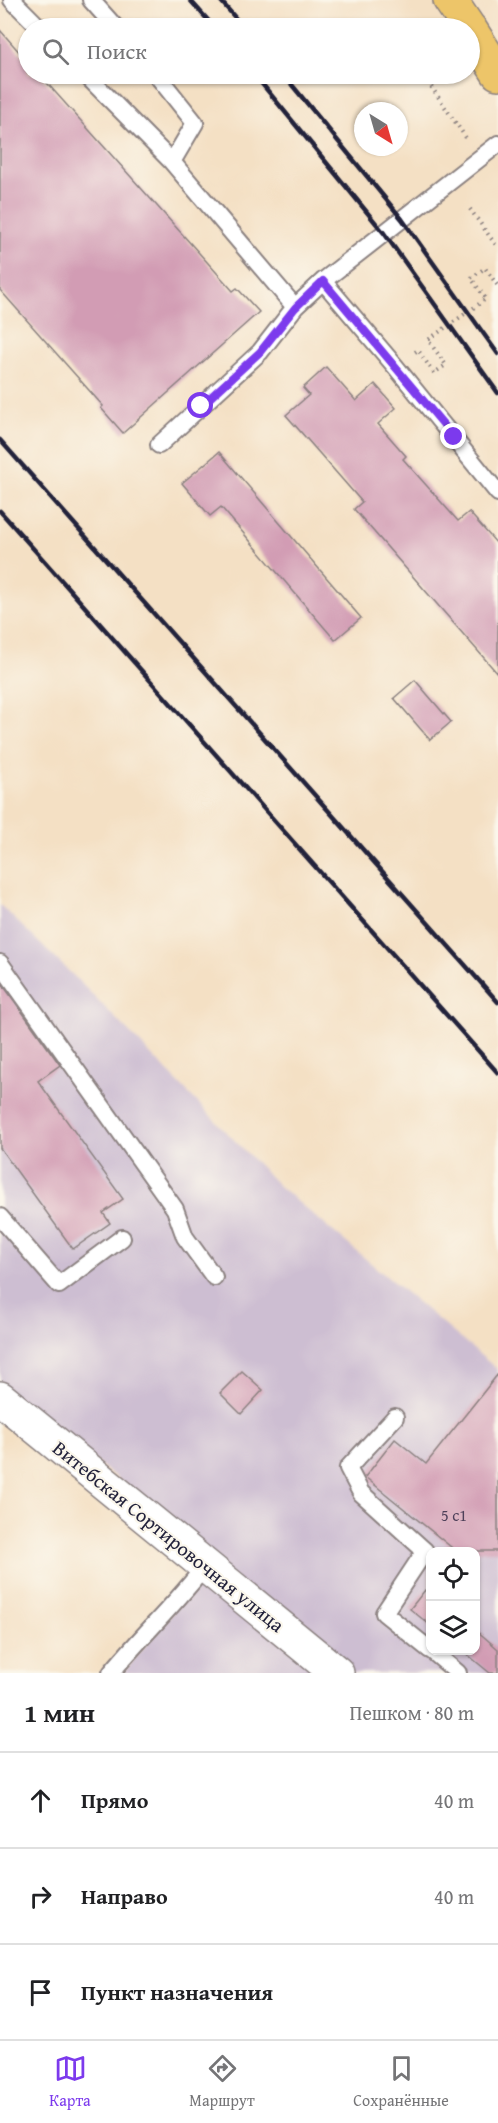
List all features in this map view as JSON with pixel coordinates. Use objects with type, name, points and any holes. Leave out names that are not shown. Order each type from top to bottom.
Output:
[{"type":"main road","points":[[450,0],[462,18]]},
{"type":"main road","points":[[480,46],[498,73]]},
{"type":"street","name":"Витебская Сортировочная улица","points":[[0,1398],[337,1673]]},
{"type":"lane","points":[[12,0],[30,18]]},
{"type":"lane","points":[[91,0],[107,18]]},
{"type":"lane","points":[[95,84],[172,162],[295,308]]},
{"type":"lane","points":[[164,84],[195,123],[172,162]]},
{"type":"lane","points":[[159,445],[260,352],[295,308],[323,281],[498,144]]},
{"type":"lane","points":[[323,281],[498,493]]},
{"type":"lane","points":[[0,963],[175,1209],[185,1237],[214,1277]]},
{"type":"lane","points":[[0,1217],[59,1285],[122,1238]]},
{"type":"lane","points":[[395,1417],[348,1468],[361,1493],[425,1551],[384,1613],[426,1646]]},
{"type":"lane","points":[[111,1673],[135,1643],[172,1606],[204,1566]]},
{"type":"lane","points":[[437,1655],[459,1673]]},
{"type":"path","points":[[430,84],[480,158]]},
{"type":"path","points":[[470,208],[498,248]]},
{"type":"path","points":[[395,366],[418,350],[434,373],[446,365],[428,340],[486,299],[471,278],[485,268],[498,286]]},
{"type":"shaded area","points":[[0,905],[78,980],[280,1187],[498,1370],[498,1673],[123,1673],[217,1558],[0,1385]]},
{"type":"building","points":[[0,30],[18,51],[18,84],[48,84],[233,291],[237,288],[259,312],[123,433],[101,408],[103,406],[0,290]]},
{"type":"building","points":[[326,367],[356,401],[375,384],[396,408],[378,424],[406,456],[403,459],[458,521],[469,512],[498,545],[498,674],[354,509],[362,502],[286,415],[309,395],[303,388]]},
{"type":"building","points":[[219,452],[361,618],[335,640],[221,507],[210,516],[182,483]]},
{"type":"building","points":[[415,680],[451,722],[430,740],[394,698]]},
{"type":"building","points":[[0,981],[60,1065],[38,1081],[123,1199],[103,1213],[110,1223],[73,1249],[0,1148]]},
{"type":"building","points":[[242,1371],[263,1390],[241,1414],[220,1393]]},
{"type":"building","points":[[498,1374],[498,1551],[480,1551],[480,1547],[451,1547],[365,1477],[395,1439],[426,1464]]},
{"type":"building","points":[[425,1590],[426,1591],[426,1622],[410,1609]]},
{"type":"building","points":[[480,1633],[498,1649],[498,1673],[490,1673],[468,1655],[480,1655]]},
{"type":"railway","points":[[190,0],[206,18]]},
{"type":"railway","points":[[220,0],[235,18]]},
{"type":"railway","points":[[262,84],[384,233],[498,393]]},
{"type":"railway","points":[[291,84],[402,219],[498,354]]},
{"type":"railway","points":[[0,440],[498,1002]]},
{"type":"railway","points":[[0,511],[498,1073]]},
{"type":"route","points":[[201,406],[260,352],[295,308],[323,281],[454,437]]}]
